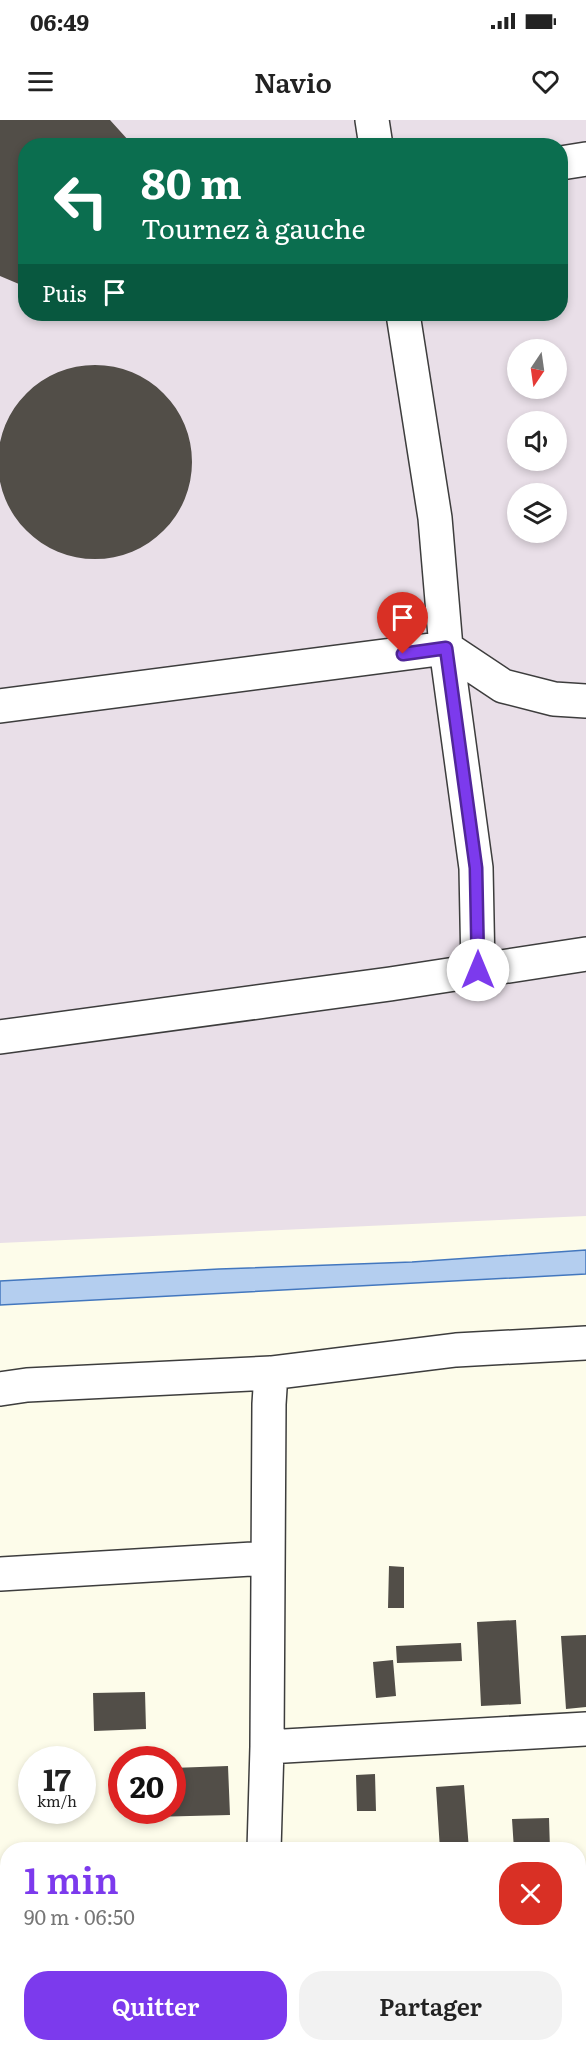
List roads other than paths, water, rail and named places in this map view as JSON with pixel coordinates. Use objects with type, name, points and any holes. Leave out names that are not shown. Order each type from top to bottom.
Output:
[{"type":"street","points":[[372,120],[375,138]]},
{"type":"street","points":[[568,162],[586,159]]},
{"type":"street","points":[[404,321],[435,518],[446,648],[476,868],[478,970]]},
{"type":"street","points":[[0,706],[446,648],[503,686],[554,699],[586,701]]},
{"type":"street","points":[[0,1036],[586,954]]},
{"type":"street","points":[[0,1389],[27,1384],[271,1372],[456,1350],[586,1343]]},
{"type":"street","points":[[264,1842],[271,1372]]},
{"type":"street","points":[[0,1574],[268,1557]]},
{"type":"street","points":[[267,1747],[586,1729]]},
{"type":"water","points":[[586,1250],[586,1274],[0,1305],[0,1281],[219,1269],[412,1262]]}]
